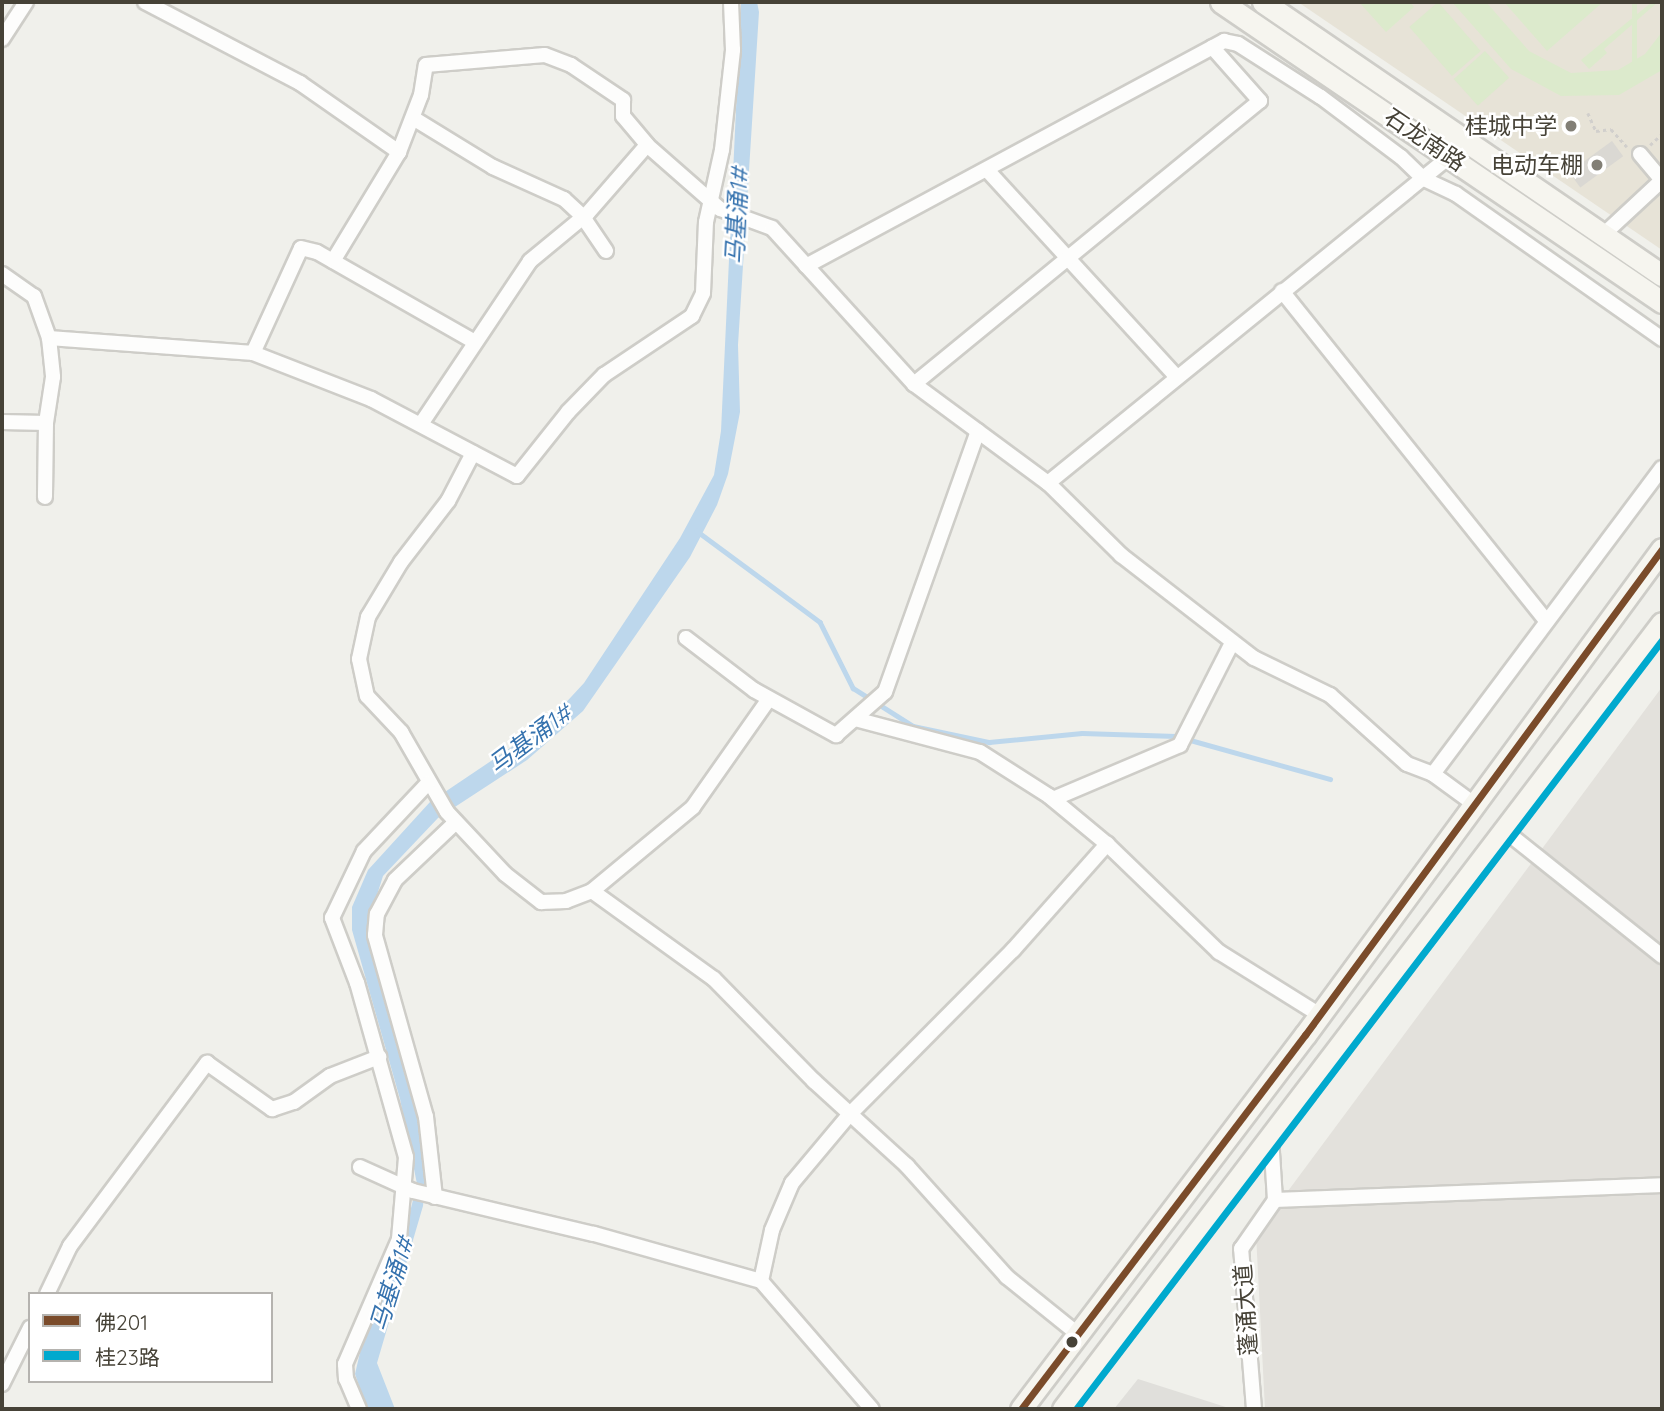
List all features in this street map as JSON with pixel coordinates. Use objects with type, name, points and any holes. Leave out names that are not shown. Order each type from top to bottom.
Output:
[{"type":"main road","name":"石龙南路","points":[[1222,2],[1662,302]]},
{"type":"main road","name":"石龙南路","points":[[1263,2],[1662,275]]},
{"type":"main road","points":[[1021,1409],[1320,1015],[1662,549]]},
{"type":"main road","points":[[1063,1409],[1662,623]]},
{"type":"street","points":[[2,40],[26,2]]},
{"type":"street","points":[[145,2],[300,83],[399,152]]},
{"type":"street","points":[[50,338],[253,353],[421,424],[517,476],[568,412],[604,375],[692,316],[703,293],[706,222],[716,206],[733,50],[731,2]]},
{"type":"street","points":[[806,266],[1224,41],[1238,44],[1301,85],[1401,157],[1423,179],[1456,194],[1662,339]]},
{"type":"street","points":[[914,384],[1260,101],[1212,47]]},
{"type":"street","points":[[333,261],[399,152],[413,118],[426,65],[545,55],[571,65],[623,100],[623,116],[647,145],[716,206],[772,228],[914,384],[1048,483],[1121,555],[1232,643],[1254,658],[1330,695],[1407,764],[1433,774],[1474,804]]},
{"type":"street","points":[[1301,85],[1315,66]]},
{"type":"street","points":[[413,118],[493,167],[564,199],[583,217],[606,251]]},
{"type":"street","points":[[421,424],[530,261],[583,217],[647,145]]},
{"type":"street","points":[[1603,235],[1662,180],[1640,153]]},
{"type":"street","points":[[1048,483],[1448,157]]},
{"type":"street","points":[[987,170],[1176,376]]},
{"type":"street","points":[[253,353],[300,248],[333,261],[475,342]]},
{"type":"street","points":[[2,274],[34,296],[50,338],[53,377],[46,423],[45,497]]},
{"type":"street","points":[[1282,291],[1546,621]]},
{"type":"street","points":[[2,422],[46,423]]},
{"type":"street","points":[[686,638],[769,699],[836,735],[873,707],[885,692],[978,431]]},
{"type":"street","points":[[473,453],[448,501],[401,562],[368,617],[359,659],[367,696],[401,733],[430,787],[452,817],[505,874],[541,902],[566,901],[592,891],[692,807],[769,699]]},
{"type":"street","points":[[1433,774],[1662,468]]},
{"type":"street","points":[[1053,799],[1180,745],[1185,729],[1232,643]]},
{"type":"street","points":[[855,719],[980,752],[1053,799],[1107,844],[1219,952],[1320,1015]]},
{"type":"street","points":[[359,1409],[346,1379],[345,1364],[399,1239],[410,1190],[406,1157],[379,1057],[332,918],[364,851],[430,787]]},
{"type":"street","points":[[432,1196],[426,1117],[375,935],[377,914],[395,880],[452,817]]},
{"type":"street","points":[[1504,830],[1662,956]]},
{"type":"street","points":[[761,1281],[772,1230],[792,1183],[850,1114],[1013,950],[1107,844]]},
{"type":"street","points":[[592,891],[714,979],[850,1114],[907,1166],[1022,1291],[1079,1335]]},
{"type":"street","points":[[48,1292],[70,1246],[207,1063],[272,1109],[294,1102],[330,1076],[379,1057]]},
{"type":"street","points":[[1270,1136],[1275,1200],[1662,1185]]},
{"type":"street","points":[[360,1167],[410,1190],[607,1238],[761,1281],[872,1409]]},
{"type":"street","name":"蓬涌大道","points":[[1254,1409],[1241,1249],[1275,1200]]},
{"type":"street","points":[[2,1384],[28,1332]]},
{"type":"path","points":[[1588,113],[1596,131],[1611,129],[1624,146],[1640,153]]},
{"type":"shaded area","name":"桂城中学","points":[[1298,2],[1662,2],[1662,250]]},
{"type":"shaded area","points":[[1662,687],[1662,1409],[1265,1409],[1256,1234]]},
{"type":"shaded area","points":[[1138,1379],[1232,1409],[1114,1409]]},
{"type":"green space","points":[[1359,2],[1410,2],[1414,7],[1386,32]]},
{"type":"green space","points":[[1438,2],[1481,51],[1452,76],[1409,27]]},
{"type":"green space","points":[[1452,2],[1486,2],[1529,51],[1571,73],[1618,70],[1645,54],[1662,32],[1662,70],[1619,95],[1561,96],[1511,69]]},
{"type":"green space","points":[[1504,2],[1603,2],[1547,51]]},
{"type":"green space","points":[[1632,2],[1637,2],[1637,76],[1632,76]]},
{"type":"green space","points":[[1652,2],[1658,2],[1604,49],[1607,53],[1589,69],[1581,60]]},
{"type":"green space","points":[[1485,51],[1509,78],[1478,106],[1454,79]]},
{"type":"water","name":"马基涌1#","points":[[741,2],[757,2],[759,12],[738,345],[740,412],[728,474],[717,505],[690,557],[583,711],[527,760],[438,818],[383,876],[370,917],[417,1104],[425,1182],[423,1206],[377,1363],[395,1409],[367,1409],[355,1374],[362,1344],[399,1256],[417,1184],[400,1099],[352,930],[352,907],[368,870],[430,802],[546,724],[584,683],[680,538],[714,475],[721,431]]},
{"type":"building","name":"电动车棚","points":[[1612,141],[1623,156],[1580,188],[1569,172]]},
{"type":"waterway","points":[[697,531],[820,622],[853,688],[913,726],[989,742],[1082,733],[1176,736],[1330,779]]},
{"type":"transit line","name":"佛201","points":[[1021,1409],[1305,1035],[1662,549]]},
{"type":"transit line","name":"桂23路","points":[[1076,1409],[1662,640]]},
{"type":"place","name":"桂城中学","points":[[1571,126]]},
{"type":"place","name":"电动车棚","points":[[1597,165]]}]
